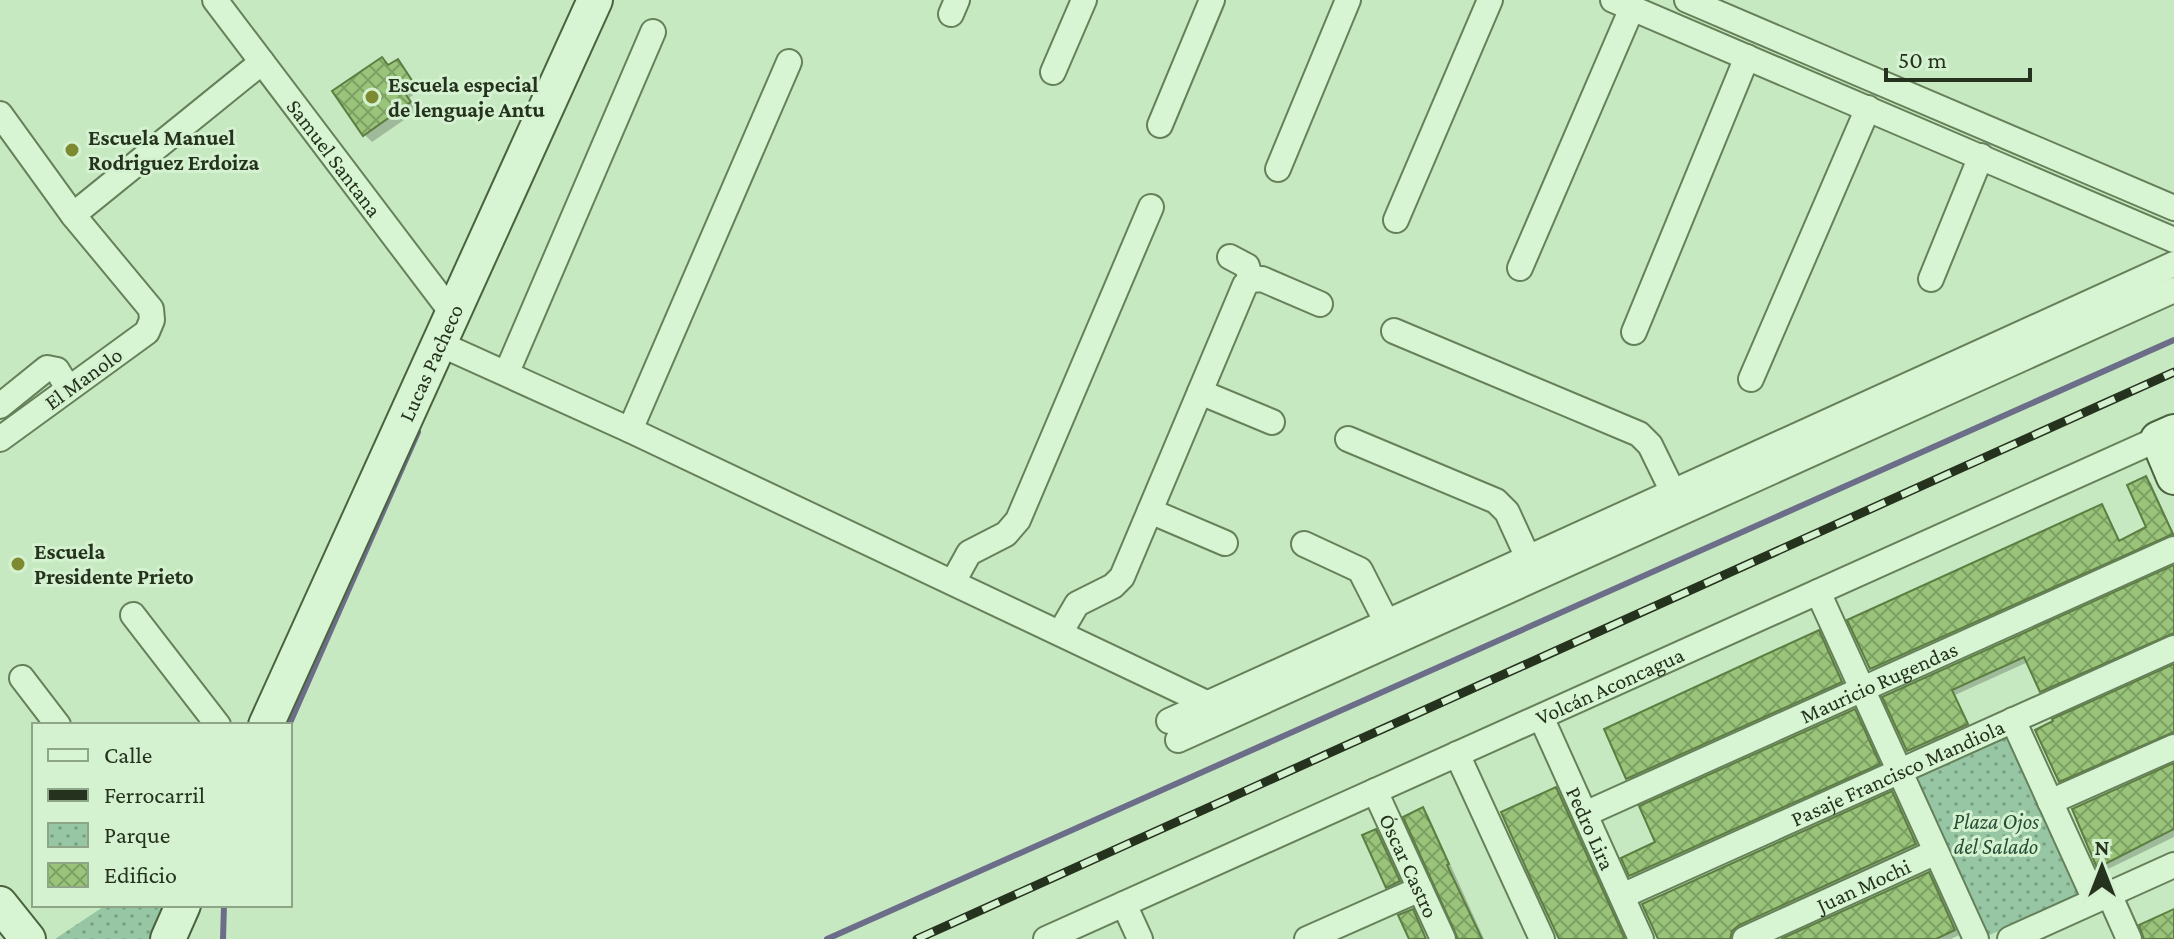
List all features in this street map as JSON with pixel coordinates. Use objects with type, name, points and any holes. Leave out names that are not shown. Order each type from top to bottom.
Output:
[{"type":"main road","name":"Lucas Pacheco","points":[[267,723],[595,0]]},
{"type":"main road","points":[[2166,436],[2174,477]]},
{"type":"main road","points":[[0,904],[28,939]]},
{"type":"main road","points":[[168,939],[182,907]]},
{"type":"street","name":"Samuel Santana","points":[[215,0],[262,62],[446,329]]},
{"type":"street","points":[[1053,72],[1084,0]]},
{"type":"street","points":[[1160,125],[1212,0]]},
{"type":"street","points":[[1278,169],[1348,0]]},
{"type":"street","points":[[1396,220],[1490,0]]},
{"type":"street","points":[[1687,0],[2174,208]]},
{"type":"street","points":[[1520,268],[1622,4],[2174,240]]},
{"type":"street","points":[[507,372],[653,32]]},
{"type":"street","points":[[1634,332],[1747,57]]},
{"type":"street","points":[[0,114],[73,215],[262,62]]},
{"type":"street","points":[[630,430],[789,62]]},
{"type":"street","points":[[1751,379],[1868,108]]},
{"type":"street","points":[[1931,279],[1981,156]]},
{"type":"street","points":[[2098,207],[2111,197],[2112,181]]},
{"type":"street","points":[[953,582],[969,553],[1006,534],[1018,520],[1151,207]]},
{"type":"street","name":"El Manolo","points":[[0,439],[147,332],[152,320],[151,309],[73,215]]},
{"type":"street","points":[[1230,257],[1247,266],[1251,280]]},
{"type":"street","points":[[1220,710],[1387,623],[2174,264]]},
{"type":"street","points":[[1060,633],[1077,604],[1113,586],[1122,577],[1245,285],[1251,280],[1262,279],[1320,304]]},
{"type":"street","points":[[1174,730],[2174,290]]},
{"type":"street","points":[[446,329],[507,372],[1220,710]]},
{"type":"street","points":[[1394,331],[1639,434],[1650,445],[1673,492]]},
{"type":"street","points":[[0,406],[47,368],[57,370],[68,388]]},
{"type":"street","points":[[1200,392],[1272,422]]},
{"type":"street","name":"Volcán Aconcagua","points":[[1046,939],[2166,436]]},
{"type":"street","points":[[1348,439],[1496,501],[1507,512],[1528,558]]},
{"type":"street","points":[[1150,511],[1225,543]]},
{"type":"street","points":[[1304,544],[1360,570],[1387,623]]},
{"type":"street","name":"Mauricio Rugendas","points":[[1585,814],[2174,549]]},
{"type":"street","points":[[1818,592],[1976,939]]},
{"type":"street","points":[[133,615],[216,723]]},
{"type":"street","name":"Pasaje Francisco Mandiola","points":[[1622,896],[2174,648]]},
{"type":"street","points":[[22,678],[56,723]]},
{"type":"street","name":"Pedro Lira","points":[[1541,717],[1641,939]]},
{"type":"street","points":[[2013,720],[2050,802],[2102,897],[2129,939]]},
{"type":"street","points":[[2050,802],[2174,747]]},
{"type":"street","points":[[1457,754],[1534,937]]},
{"type":"street","name":"Óscar Castro","points":[[1375,791],[1443,939]]},
{"type":"street","name":"Juan Mochi","points":[[1745,939],[1936,852]]},
{"type":"street","points":[[2015,938],[2174,865]]},
{"type":"street","points":[[1307,939],[1420,889]]},
{"type":"street","points":[[1124,904],[1140,939]]},
{"type":"green space","name":"Plaza Ojos del Salado","points":[[2008,730],[2082,894],[1983,938],[1909,774]]},
{"type":"green space","points":[[103,907],[164,907],[150,939],[55,939]]},
{"type":"building","name":"Escuela especial de lenguaje Antu","points":[[382,57],[388,65],[398,59],[413,82],[402,89],[411,102],[363,136],[332,91]]},
{"type":"building","points":[[2146,476],[2173,534],[1870,669],[1847,620],[2102,504],[2119,541],[2146,527],[2127,485]]},
{"type":"building","points":[[2174,565],[2174,633],[2040,692],[2024,657],[1952,690],[1968,724],[1907,751],[1882,697]]},
{"type":"building","points":[[1819,630],[1842,682],[1626,779],[1604,729]]},
{"type":"building","points":[[2174,664],[2174,732],[2059,782],[2035,730],[2052,719]]},
{"type":"building","points":[[1855,709],[1880,764],[1629,876],[1621,858],[1655,842],[1639,806]]},
{"type":"building","points":[[2174,763],[2174,829],[2097,868],[2072,809]]},
{"type":"building","points":[[1556,787],[1625,939],[1559,939],[1530,877],[1501,812]]},
{"type":"building","points":[[1892,791],[1916,844],[1739,925],[1732,931],[1730,939],[1658,939],[1642,904]]},
{"type":"building","points":[[1423,807],[1482,939],[1458,939],[1403,817]]},
{"type":"building","points":[[1376,829],[1400,881],[1386,888],[1362,835]]},
{"type":"building","points":[[1929,872],[1955,930],[1936,939],[1781,939]]},
{"type":"building","points":[[1413,909],[1426,939],[1409,939],[1398,915]]},
{"type":"building","points":[[2174,909],[2174,939],[2144,939],[2139,925]]},
{"type":"waterway","points":[[827,939],[2174,340]]},
{"type":"waterway","points":[[290,723],[418,432]]},
{"type":"waterway","points":[[223,939],[224,907]]},
{"type":"railway","points":[[917,939],[2174,372]]},
{"type":"place","name":"Escuela especial de lenguaje Antu","points":[[372,97]]},
{"type":"place","name":"Escuela Manuel Rodriguez Erdoiza","points":[[72,150]]},
{"type":"place","name":"Escuela Presidente Prieto","points":[[18,564]]}]
